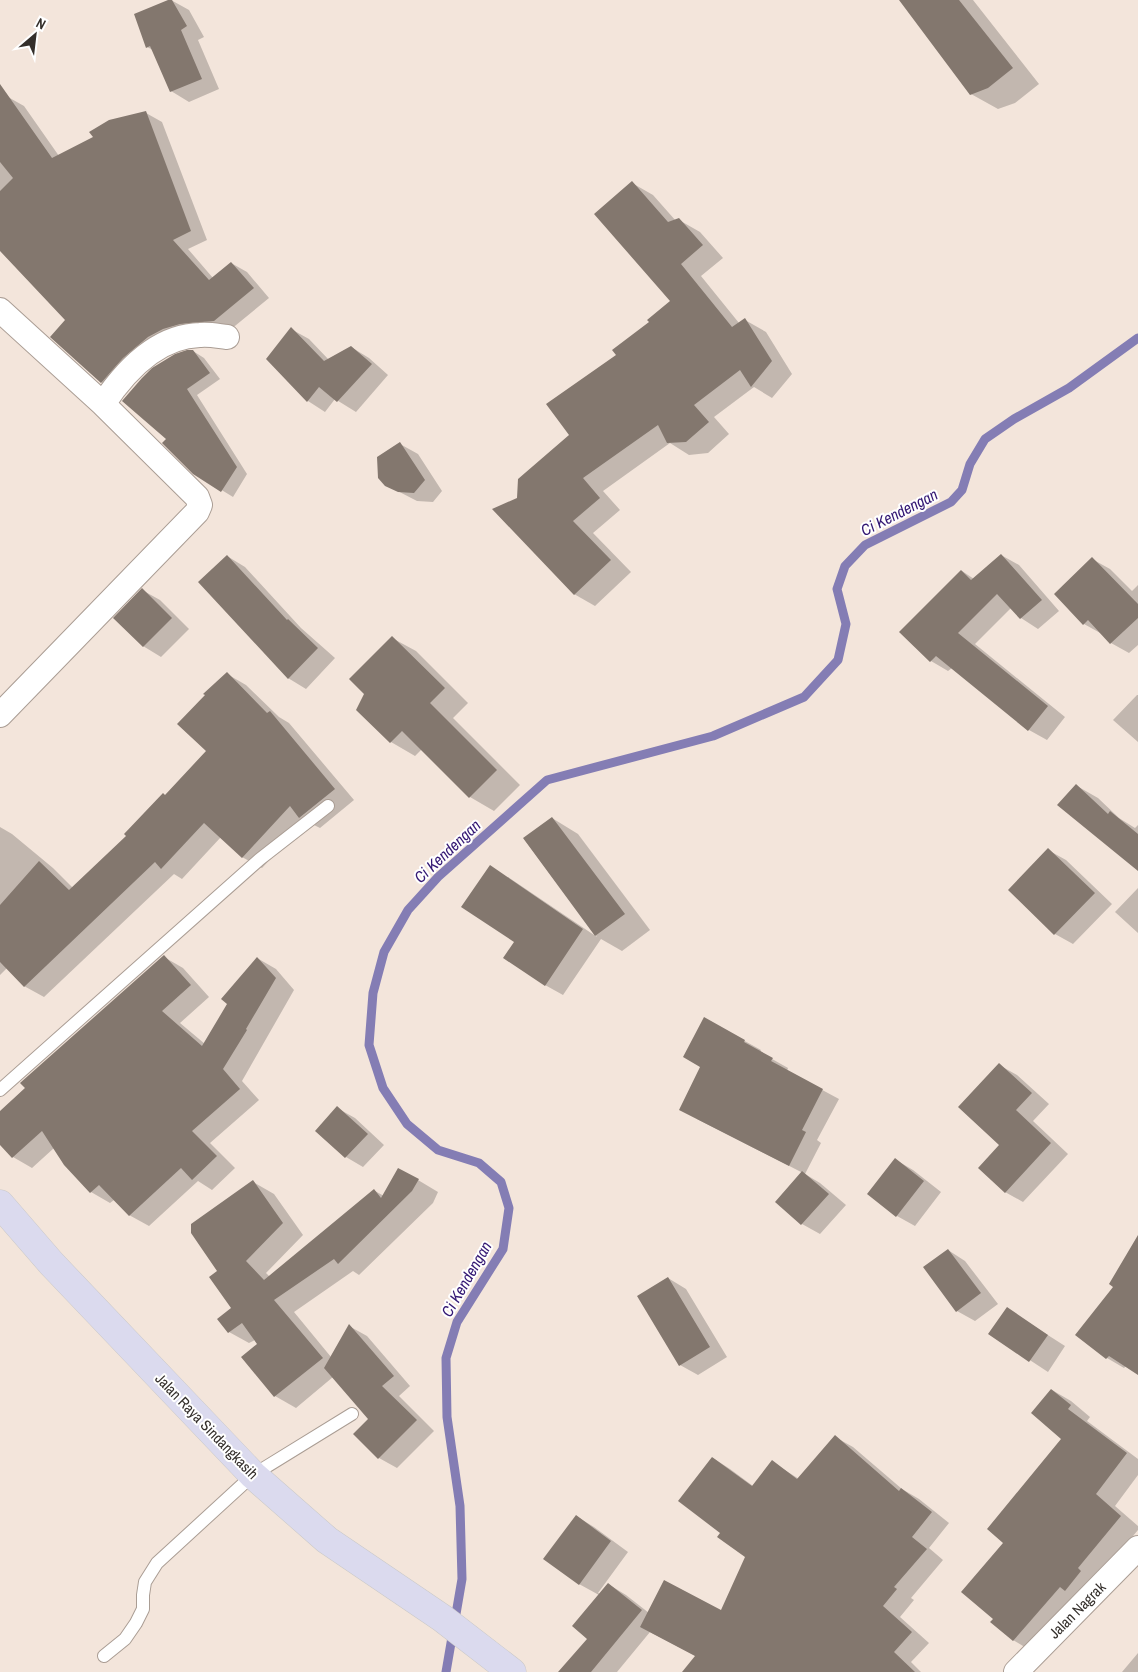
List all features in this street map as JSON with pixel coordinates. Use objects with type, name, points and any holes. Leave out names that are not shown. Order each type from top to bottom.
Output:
[{"type":"highway","name":"Jalan Raya Sindangkasih","points":[[0,1204],[51,1263],[253,1475],[327,1540],[442,1618],[512,1672]]},
{"type":"street","points":[[0,310],[103,404],[197,497],[200,505],[197,512],[0,715]]},
{"type":"street","points":[[103,404],[134,366],[153,350],[177,339],[199,334],[227,336]]},
{"type":"street","name":"Jalan Nagrak","points":[[1016,1672],[1138,1548]]},
{"type":"lane","points":[[0,1090],[260,860],[328,806]]},
{"type":"lane","points":[[104,1656],[125,1639],[136,1623],[143,1609],[145,1582],[158,1563],[253,1475],[352,1414]]},
{"type":"building","points":[[172,0],[187,26],[181,30],[202,79],[170,92],[150,46],[146,48],[134,14]]},
{"type":"building","points":[[899,0],[959,0],[1013,68],[988,88],[970,95]]},
{"type":"building","points":[[0,84],[52,158],[93,137],[89,132],[109,120],[146,111],[191,231],[173,240],[209,280],[231,262],[254,288],[214,321],[180,324],[163,329],[148,337],[123,358],[101,383],[50,337],[65,320],[0,251],[0,191],[13,178],[0,162]]},
{"type":"building","points":[[632,181],[668,222],[679,218],[703,245],[681,264],[732,327],[745,318],[772,361],[751,387],[740,370],[694,405],[709,422],[686,442],[667,443],[658,425],[583,478],[600,498],[573,521],[611,560],[574,595],[492,509],[517,498],[518,479],[569,435],[546,404],[616,355],[612,350],[649,322],[647,320],[670,301],[594,214]]},
{"type":"building","points":[[291,327],[324,361],[351,346],[372,364],[337,402],[319,387],[307,402],[266,359]]},
{"type":"building","points":[[193,350],[210,373],[187,389],[237,467],[221,492],[193,474],[162,443],[166,439],[122,401],[152,368],[175,354]]},
{"type":"building","points":[[400,442],[425,480],[414,493],[398,492],[385,486],[378,478],[377,457]]},
{"type":"building","points":[[1001,554],[1042,600],[1020,619],[997,594],[958,633],[1048,706],[1028,731],[936,656],[930,662],[899,632],[961,570],[971,580]]},
{"type":"building","points":[[227,555],[287,620],[318,648],[288,679],[198,582]]},
{"type":"building","points":[[1092,557],[1138,604],[1138,618],[1110,644],[1088,620],[1083,625],[1054,594]]},
{"type":"building","points":[[142,588],[172,618],[143,647],[113,618]]},
{"type":"building","points":[[392,636],[445,688],[430,703],[497,770],[469,798],[402,731],[390,743],[356,710],[364,694],[349,679]]},
{"type":"building","points":[[227,672],[267,713],[270,711],[335,789],[299,818],[290,806],[242,858],[204,823],[161,869],[155,862],[24,987],[0,962],[0,905],[39,861],[69,890],[126,836],[124,834],[163,793],[165,795],[206,751],[177,724],[205,695],[203,694]]},
{"type":"building","points":[[1076,784],[1108,814],[1110,811],[1138,834],[1138,871],[1057,805]]},
{"type":"building","points":[[552,817],[625,914],[595,936],[523,838]]},
{"type":"building","points":[[1048,848],[1095,893],[1054,935],[1008,890]]},
{"type":"building","points":[[490,865],[583,929],[545,986],[503,958],[514,942],[461,907]]},
{"type":"building","points":[[164,955],[191,985],[162,1011],[202,1046],[227,1004],[221,999],[257,957],[276,978],[223,1069],[240,1089],[192,1131],[217,1156],[192,1180],[181,1168],[129,1216],[99,1185],[90,1193],[64,1165],[42,1131],[12,1158],[0,1145],[0,1111],[25,1088],[20,1083]]},
{"type":"building","points":[[704,1017],[773,1058],[771,1061],[823,1089],[802,1130],[806,1132],[789,1166],[679,1110],[700,1067],[683,1057]]},
{"type":"building","points":[[999,1063],[1032,1093],[1016,1110],[1051,1143],[1005,1193],[978,1168],[999,1145],[958,1107]]},
{"type":"building","points":[[337,1106],[368,1134],[345,1158],[315,1131]]},
{"type":"building","points":[[895,1158],[924,1181],[896,1217],[867,1194]]},
{"type":"building","points":[[398,1168],[419,1179],[412,1191],[338,1264],[334,1259],[274,1300],[323,1358],[274,1397],[241,1357],[257,1344],[242,1323],[228,1333],[217,1319],[231,1308],[209,1277],[217,1271],[191,1233],[191,1224],[253,1180],[283,1223],[246,1261],[264,1280],[374,1189],[381,1198]]},
{"type":"building","points":[[802,1171],[829,1194],[801,1225],[775,1202]]},
{"type":"building","points":[[1138,1235],[1138,1375],[1109,1356],[1106,1359],[1075,1335],[1113,1287],[1109,1284]]},
{"type":"building","points":[[948,1249],[981,1293],[956,1312],[923,1267]]},
{"type":"building","points":[[668,1277],[710,1347],[679,1366],[637,1296]]},
{"type":"building","points":[[1007,1307],[1048,1335],[1029,1362],[988,1334]]},
{"type":"building","points":[[349,1324],[394,1376],[382,1386],[417,1420],[378,1459],[353,1434],[368,1419],[324,1368]]},
{"type":"building","points":[[1051,1389],[1071,1405],[1068,1409],[1127,1453],[1096,1494],[1121,1516],[1078,1568],[1081,1571],[1065,1591],[1060,1587],[1013,1641],[990,1622],[993,1619],[961,1592],[1003,1543],[987,1529],[1061,1439],[1031,1413]]},
{"type":"building","points":[[835,1435],[899,1491],[901,1488],[932,1512],[912,1537],[927,1549],[894,1587],[897,1589],[883,1606],[912,1632],[894,1652],[915,1672],[682,1672],[695,1656],[640,1627],[664,1580],[721,1610],[745,1557],[717,1537],[720,1533],[678,1501],[712,1457],[752,1486],[772,1460],[797,1479]]},
{"type":"building","points":[[576,1515],[611,1541],[579,1585],[543,1559]]},
{"type":"building","points":[[608,1583],[642,1610],[591,1672],[558,1672],[587,1639],[572,1626]]},
{"type":"waterway","name":"Ci Kendengan","points":[[446,1672],[462,1579],[460,1506],[447,1417],[446,1358],[457,1322],[503,1249],[509,1208],[501,1182],[479,1163],[438,1150],[407,1124],[383,1088],[369,1045],[373,993],[384,952],[408,910],[438,877],[547,780],[713,736],[804,697],[838,660],[846,624],[837,589],[845,566],[865,545],[951,502],[962,490],[970,464],[985,439],[1014,419],[1069,388],[1138,338]]}]
